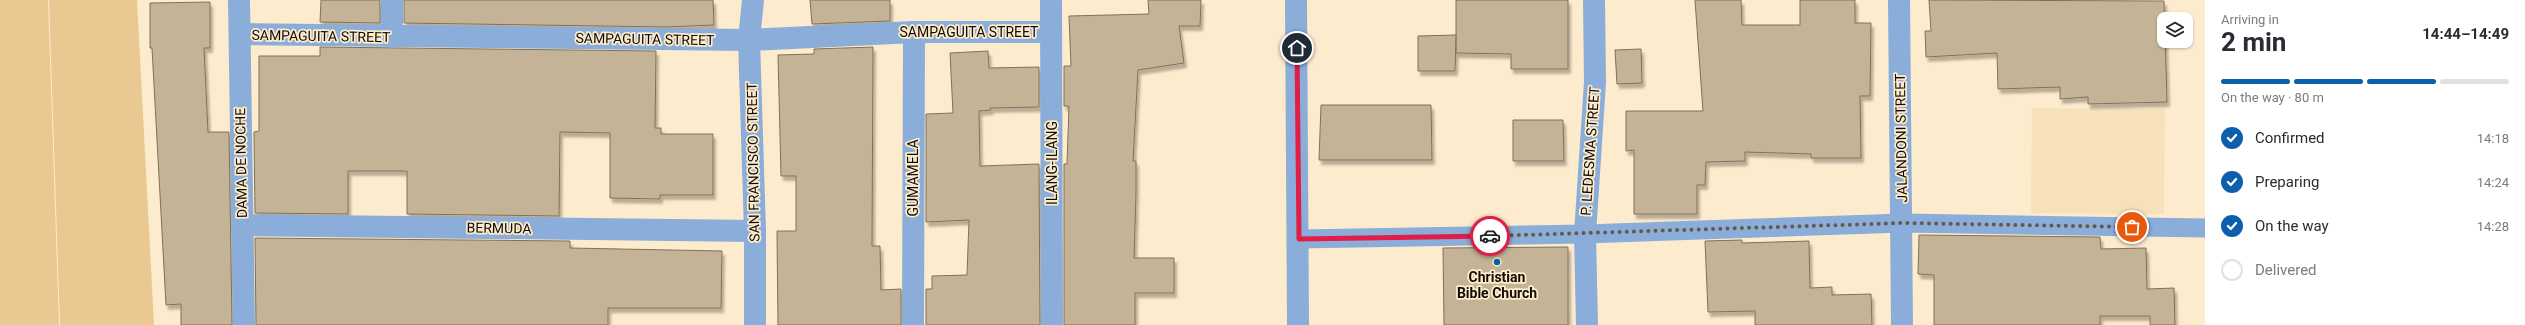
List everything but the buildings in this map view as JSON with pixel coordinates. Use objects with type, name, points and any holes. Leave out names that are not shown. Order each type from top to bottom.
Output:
[{"type":"street","name":"DAMA DE NOCHE","points":[[239,0],[244,325]]},
{"type":"street","points":[[392,0],[392,37]]},
{"type":"street","name":"SAN FRANCISCO STREET","points":[[753,0],[750,40],[755,231],[755,325]]},
{"type":"street","name":"ILANG-ILANG","points":[[1051,0],[1052,325]]},
{"type":"street","points":[[1296,0],[1299,239],[1298,325]]},
{"type":"street","name":"P. LEDESMA STREET","points":[[1587,325],[1585,234],[1595,82],[1594,0]]},
{"type":"street","name":"JALANDONI STREET","points":[[1899,0],[1903,223],[1902,325]]},
{"type":"street","name":"SAMPAGUITA STREET","points":[[240,34],[392,37],[750,40],[914,32],[1051,32]]},
{"type":"street","name":"GUMAMELA","points":[[913,325],[914,32]]},
{"type":"street","name":"BERMUDA","points":[[242,226],[755,231]]},
{"type":"lane","points":[[1299,239],[1585,234],[1903,223],[2205,228]]},
{"type":"shaded area","points":[[0,0],[48,0],[59,325],[0,325]]},
{"type":"shaded area","points":[[49,0],[137,0],[154,325],[60,325]]},
{"type":"shaded area","points":[[2032,108],[2165,109],[2164,214],[2031,213]]},
{"type":"way so far","points":[[1490,236],[1903,223],[2132,227]]},
{"type":"place","name":"Christian Bible Church","points":[[1497,262]]},
{"type":"route","points":[[1297,48],[1299,239],[1490,236]]}]
